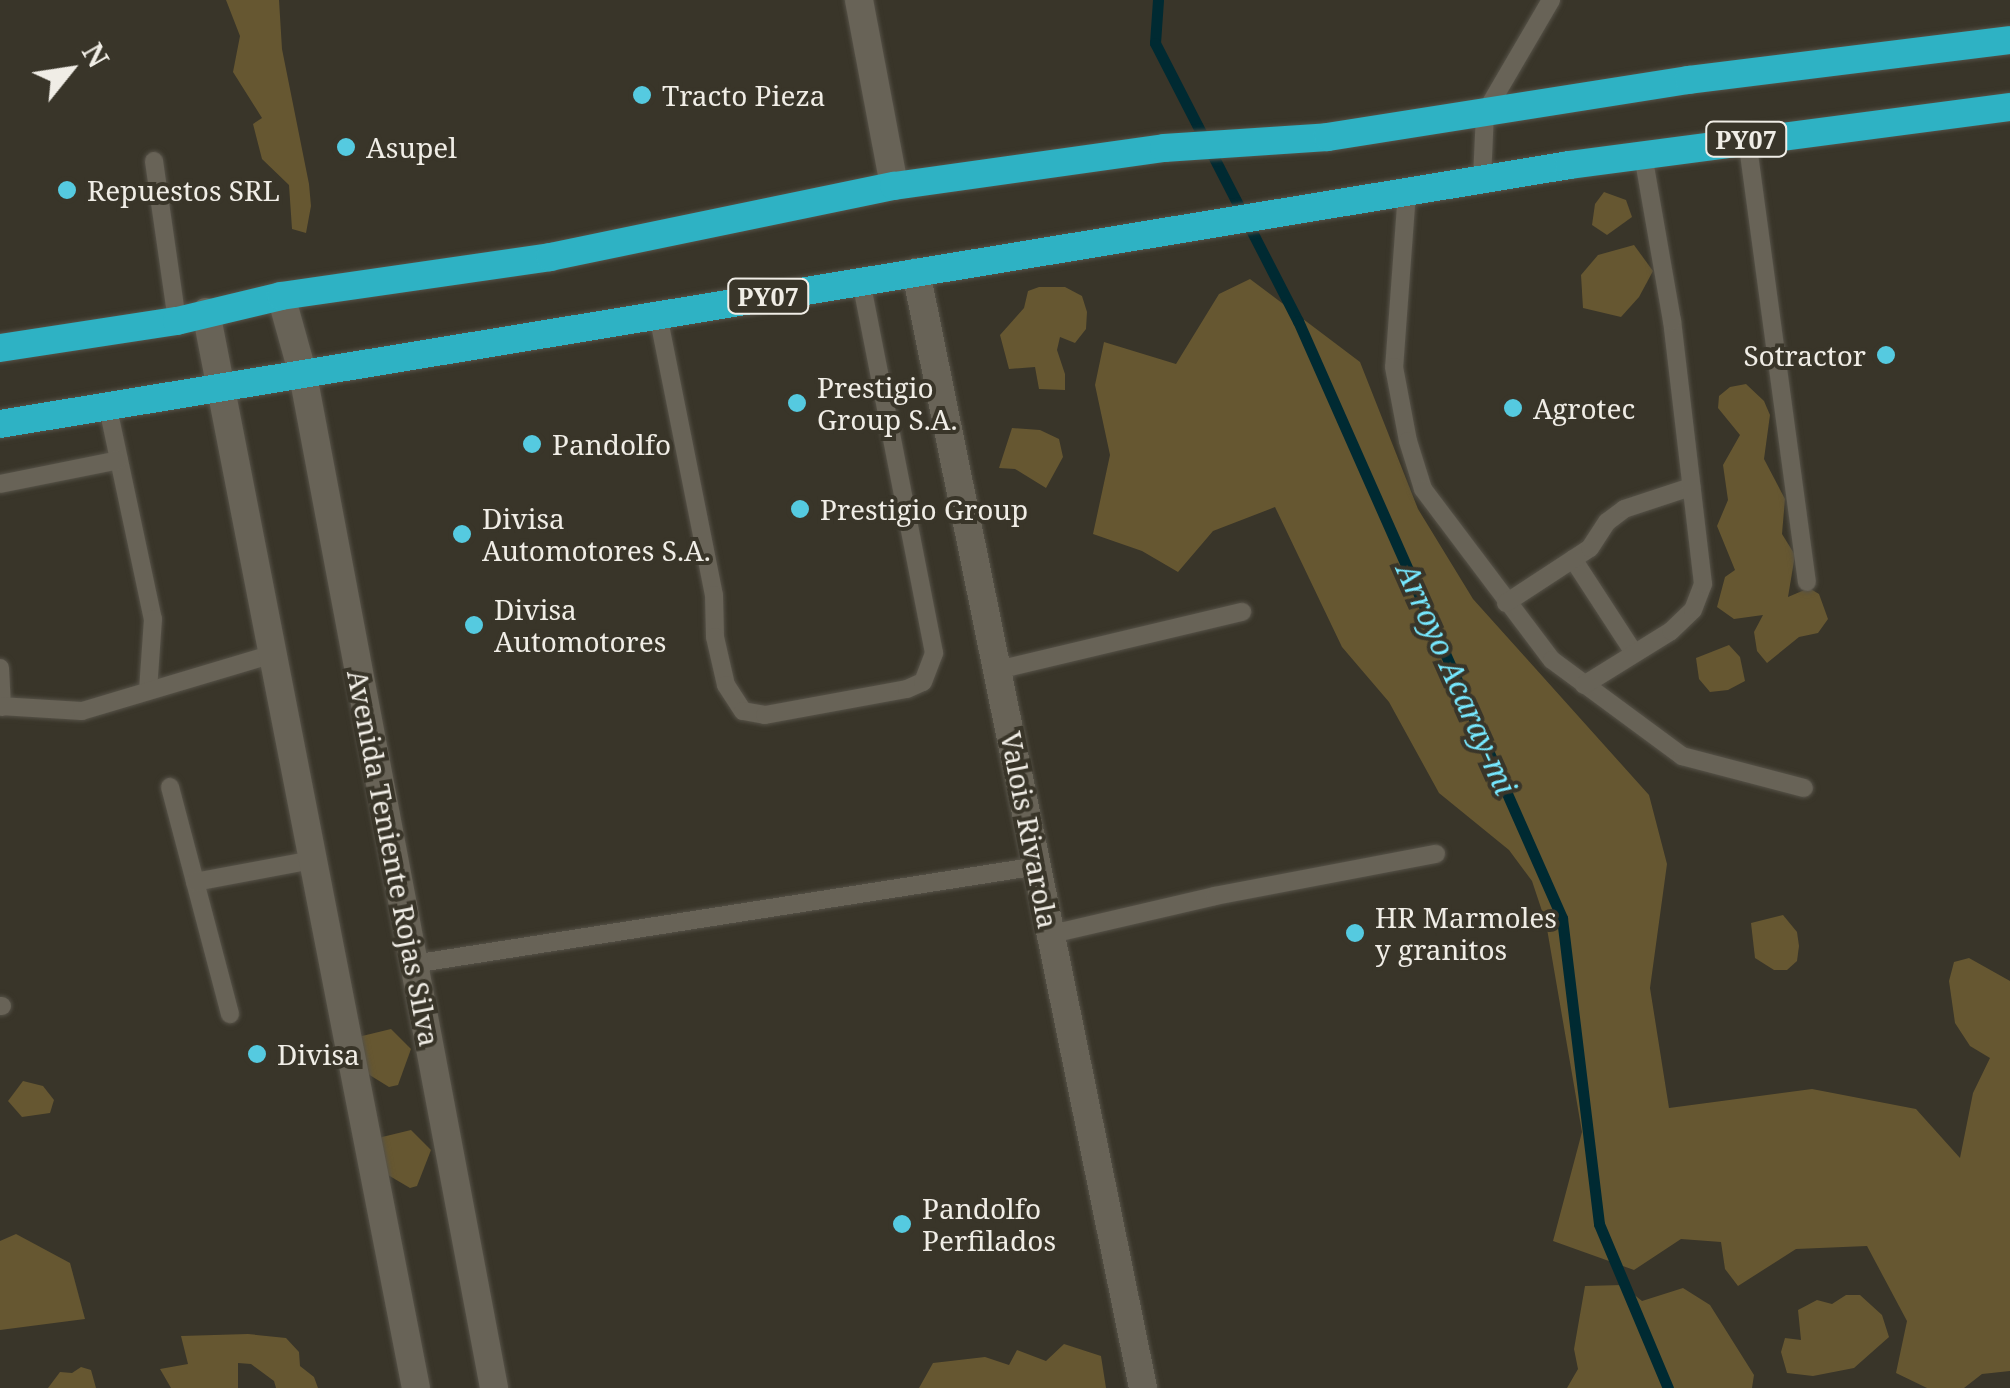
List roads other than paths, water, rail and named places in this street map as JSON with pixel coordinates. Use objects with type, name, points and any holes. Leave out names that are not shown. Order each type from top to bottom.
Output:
[{"type":"highway","name":"PY07","points":[[0,348],[176,321],[282,296],[550,257],[894,186],[1164,148],[1328,137],[1832,60],[2010,40]]},
{"type":"highway","name":"PY07","points":[[0,424],[1482,179],[1747,139],[2010,107]]},
{"type":"street","points":[[859,0],[894,186]]},
{"type":"street","name":"Valois Rivarola","points":[[916,272],[1144,1388]]},
{"type":"street","name":"Avenida Teniente Rojas Silva","points":[[282,296],[302,374],[494,1388]]},
{"type":"street","points":[[206,312],[416,1388]]},
{"type":"lane","points":[[1482,179],[1485,113],[1552,0]]},
{"type":"lane","points":[[1747,139],[1807,582]]},
{"type":"lane","points":[[1584,685],[1694,610],[1703,584],[1672,321],[1643,154]]},
{"type":"lane","points":[[154,161],[176,321]]},
{"type":"lane","points":[[1408,192],[1394,366],[1408,441],[1423,489],[1552,660],[1682,756],[1804,788]]},
{"type":"lane","points":[[658,315],[714,595],[715,637],[726,685],[743,711],[765,715],[908,689],[922,682],[934,653],[861,280]]},
{"type":"lane","points":[[108,408],[153,619],[148,691]]},
{"type":"lane","points":[[0,484],[119,460]]},
{"type":"lane","points":[[1506,602],[1590,548],[1606,522],[1624,508],[1691,487]]},
{"type":"lane","points":[[1573,559],[1634,653]]},
{"type":"lane","points":[[998,670],[1242,612]]},
{"type":"lane","points":[[0,668],[1,706],[82,711],[272,654]]},
{"type":"lane","points":[[170,787],[230,1014]]},
{"type":"lane","points":[[1052,934],[1215,896],[1436,854]]},
{"type":"lane","points":[[196,882],[313,860]]},
{"type":"lane","points":[[414,964],[1038,866]]},
{"type":"waterway","name":"Arroyo Acaray-mi","points":[[1158,0],[1155,43],[1298,321],[1562,918],[1599,1224],[1668,1388]]},
{"type":"place","name":"Tracto Pieza","points":[[642,95]]},
{"type":"place","name":"Asupel","points":[[346,147]]},
{"type":"place","name":"Repuestos SRL","points":[[67,190]]},
{"type":"place","name":"Sotractor","points":[[1886,355]]},
{"type":"place","name":"Prestigio Group S.A.","points":[[797,403]]},
{"type":"place","name":"Agrotec","points":[[1513,408]]},
{"type":"place","name":"Pandolfo","points":[[532,444]]},
{"type":"place","name":"Prestigio Group","points":[[800,509]]},
{"type":"place","name":"Divisa Automotores S.A.","points":[[462,534]]},
{"type":"place","name":"Divisa Automotores","points":[[474,625]]},
{"type":"place","name":"HR Marmoles y granitos","points":[[1355,933]]},
{"type":"place","name":"Divisa","points":[[257,1054]]},
{"type":"place","name":"Pandolfo Perfilados","points":[[902,1224]]}]
